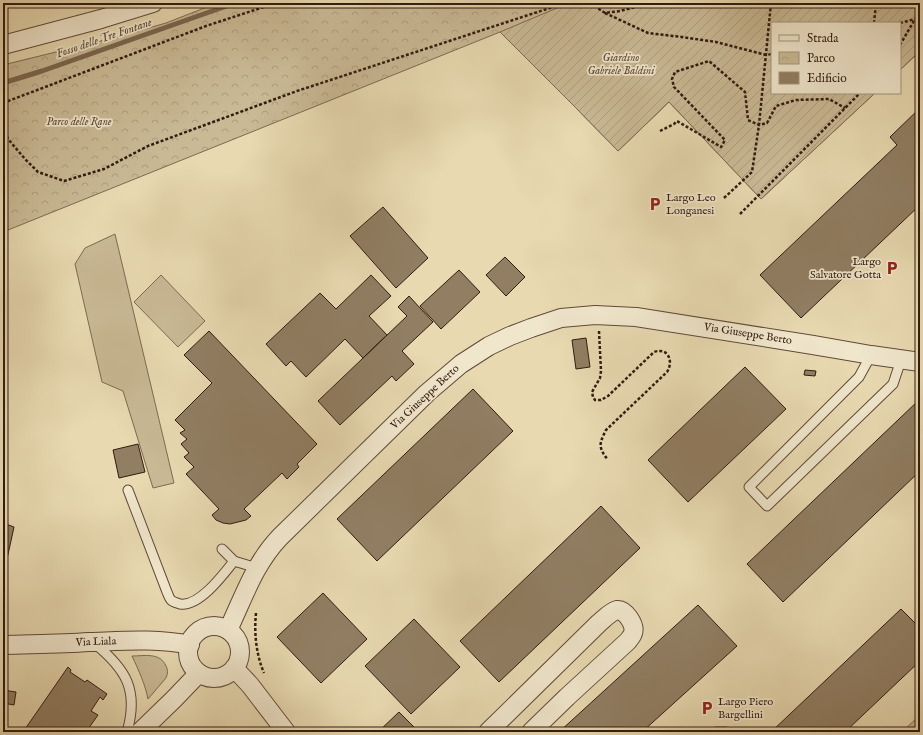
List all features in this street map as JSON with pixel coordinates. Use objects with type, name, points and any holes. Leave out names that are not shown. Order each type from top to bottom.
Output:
[{"type":"street","points":[[3,45],[101,19],[153,3]]},
{"type":"street","name":"Via Giuseppe Berto","points":[[229,628],[257,568],[271,547],[280,537],[438,383],[470,358],[489,346],[525,330],[562,318],[596,315],[628,316],[920,362]]},
{"type":"street","points":[[488,732],[611,612],[620,610],[623,612],[634,626],[633,633],[628,641],[567,696],[531,732]]},
{"type":"street","points":[[218,624],[229,628],[239,642],[241,653],[234,668],[223,677],[216,679],[206,678],[198,674],[192,667],[188,651],[197,632],[207,626],[218,624]]},
{"type":"street","name":"Via Liala","points":[[3,646],[146,640],[176,642],[190,645]]},
{"type":"street","points":[[234,668],[250,685],[286,732]]},
{"type":"street","points":[[140,732],[198,674]]},
{"type":"lane","points":[[871,355],[859,377],[749,487],[767,506],[893,384],[901,360]]},
{"type":"lane","points":[[128,490],[171,600],[179,604],[186,604],[198,599],[219,580],[234,562]]},
{"type":"lane","points":[[222,549],[234,562],[257,568]]},
{"type":"lane","points":[[93,642],[118,666],[129,686],[132,698],[127,732]]},
{"type":"lane","points":[[716,732],[726,732]]},
{"type":"path","points":[[3,103],[206,26],[276,3]]},
{"type":"path","points":[[3,127],[8,139],[38,172],[64,181],[104,169],[148,146],[297,91],[565,3]]},
{"type":"path","points":[[590,3],[605,13],[648,33],[716,42],[766,55],[771,54]]},
{"type":"path","points":[[605,13],[634,8],[651,3]]},
{"type":"path","points":[[724,198],[752,172],[759,125],[771,3]]},
{"type":"path","points":[[874,22],[876,3]]},
{"type":"path","points":[[901,44],[915,19],[920,15]]},
{"type":"path","points":[[901,23],[915,19]]},
{"type":"path","points":[[660,131],[677,121],[721,147],[725,140],[674,87],[672,79],[675,72],[709,60],[744,92],[748,120],[759,125],[767,123],[776,106],[796,100],[829,100],[846,108]]},
{"type":"path","points":[[740,214],[859,94]]},
{"type":"path","points":[[594,330],[599,329],[601,371],[600,378],[592,392],[595,400],[601,400],[608,396],[654,352],[659,351],[665,353],[670,359],[670,365],[667,372],[606,430],[601,439],[600,446],[602,452],[608,460]]},
{"type":"path","points":[[257,608],[255,628],[256,644],[266,678]]},
{"type":"green space","name":"Parco delle Rane","points":[[217,3],[920,3],[920,51],[901,69],[901,22],[771,22],[771,94],[874,94],[761,199],[669,102],[618,151],[500,32],[3,232],[3,65],[121,36],[166,23]]},
{"type":"green space","name":"Giardino Gabriele Baldini","points":[[569,3],[920,3],[920,51],[901,69],[901,22],[771,22],[771,94],[874,94],[761,199],[669,102],[618,151],[500,32]]},
{"type":"green space","points":[[115,234],[174,483],[153,488],[123,391],[102,382],[75,264],[85,248]]},
{"type":"green space","points":[[161,275],[205,321],[178,347],[134,302]]},
{"type":"green space","points":[[146,655],[156,657],[160,659],[167,667],[168,672],[166,678],[148,699],[139,672],[132,656]]},
{"type":"green space","points":[[920,715],[920,732],[902,732]]},
{"type":"building","points":[[920,108],[920,205],[801,318],[760,275],[897,145],[890,137]]},
{"type":"building","points":[[383,207],[428,258],[396,288],[350,236]]},
{"type":"building","points":[[505,257],[525,277],[506,296],[486,275]]},
{"type":"building","points":[[459,270],[480,292],[441,329],[420,306]]},
{"type":"building","points":[[371,275],[391,296],[369,316],[387,335],[363,358],[345,339],[306,377],[291,361],[286,366],[266,344],[320,293],[336,309]]},
{"type":"building","points":[[409,296],[433,322],[402,351],[414,364],[396,381],[392,376],[340,425],[318,401],[407,316],[398,307]]},
{"type":"building","points":[[209,331],[317,444],[297,464],[299,467],[287,479],[282,473],[244,509],[251,516],[246,520],[230,524],[216,520],[212,515],[219,509],[186,474],[194,467],[184,457],[189,453],[181,444],[187,439],[180,433],[185,430],[175,420],[212,383],[184,355]]},
{"type":"building","points":[[586,338],[590,367],[576,369],[572,340]]},
{"type":"building","points":[[745,367],[786,409],[688,502],[648,460]]},
{"type":"building","points":[[805,370],[816,371],[815,376],[804,375]]},
{"type":"building","points":[[473,389],[513,431],[377,561],[337,519]]},
{"type":"building","points":[[920,399],[920,471],[783,602],[747,564]]},
{"type":"building","points":[[138,444],[145,472],[119,478],[113,450]]},
{"type":"building","points":[[601,506],[640,548],[499,682],[460,641]]},
{"type":"building","points":[[3,523],[14,527],[3,570]]},
{"type":"building","points":[[323,593],[367,639],[321,683],[277,637]]},
{"type":"building","points":[[698,605],[737,646],[642,732],[559,732]]},
{"type":"building","points":[[901,609],[920,628],[920,661],[845,732],[771,732]]},
{"type":"building","points":[[414,619],[460,667],[411,714],[365,666]]},
{"type":"building","points":[[68,667],[71,670],[70,672],[85,682],[87,680],[107,694],[103,700],[100,697],[91,711],[98,715],[86,732],[23,732]]},
{"type":"building","points":[[3,690],[16,692],[14,705],[3,703]]},
{"type":"building","points":[[399,712],[419,732],[378,732]]},
{"type":"waterway","name":"Fosso delle Tre Fontane","points":[[3,83],[42,71],[235,3]]},
{"type":"place","name":"Largo Leo Longanesi","points":[[655,204]]},
{"type":"place","name":"Largo Salvatore Gotta","points":[[892,268]]},
{"type":"place","name":"Largo Piero Bargellini","points":[[707,708]]}]
